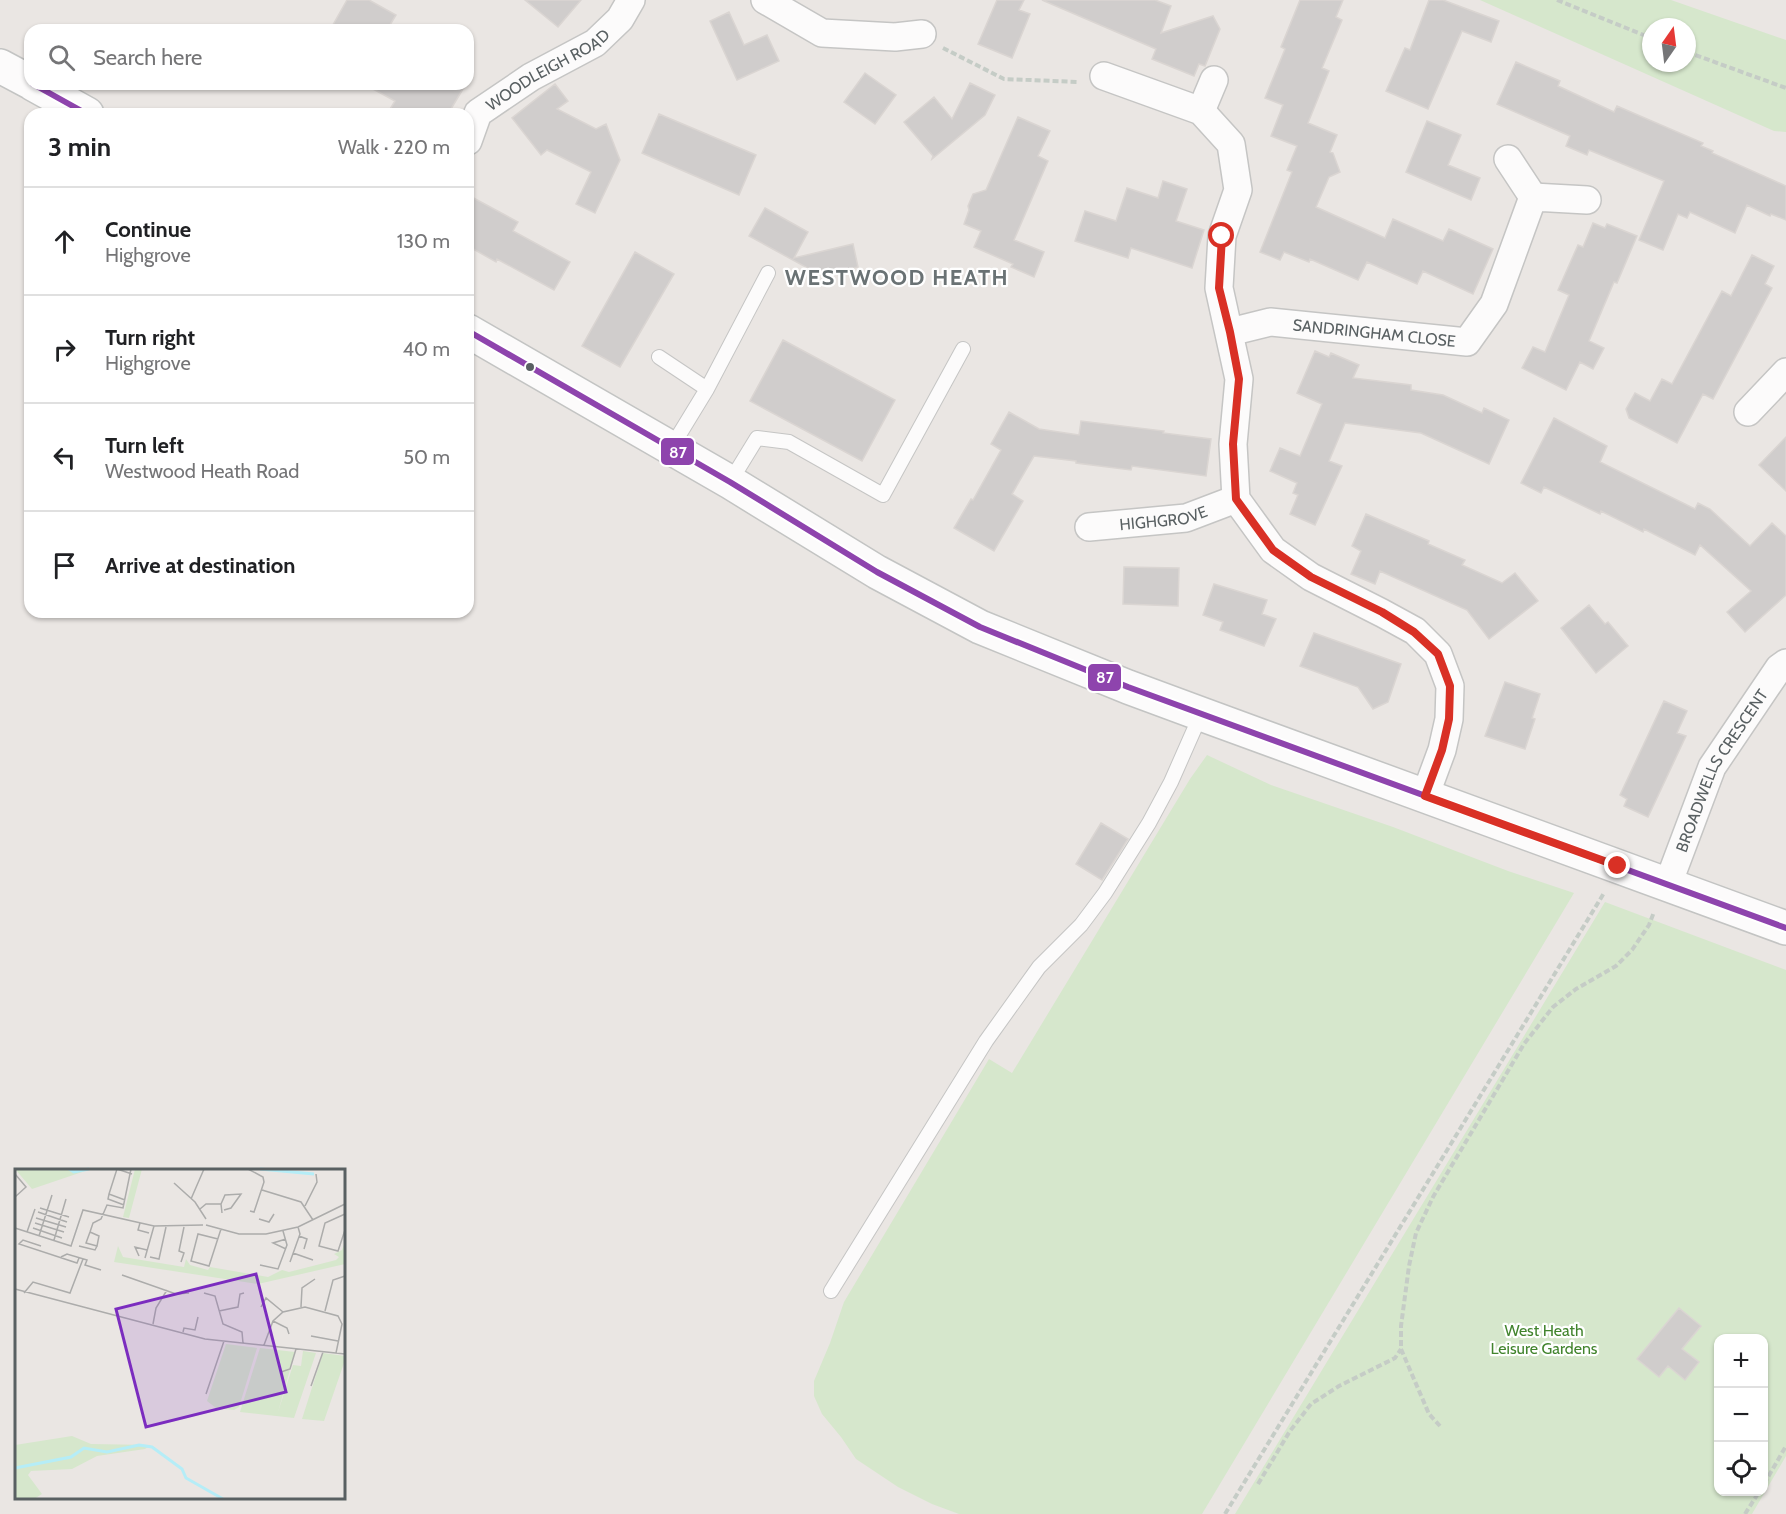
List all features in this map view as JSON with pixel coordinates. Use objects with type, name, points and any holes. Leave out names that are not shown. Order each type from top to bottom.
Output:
[{"type":"street","name":"WOODLEIGH ROAD","points":[[474,125],[478,114],[531,77],[595,43],[620,19],[631,0]]},
{"type":"street","points":[[765,0],[822,33],[896,37],[922,34]]},
{"type":"street","points":[[0,66],[24,79]]},
{"type":"street","points":[[1104,76],[1202,111],[1232,144],[1238,190],[1222,236],[1219,288],[1239,379],[1233,444],[1236,499],[1273,550],[1311,577],[1382,612],[1414,632],[1438,654],[1450,686],[1449,719],[1442,750],[1425,796]]},
{"type":"street","points":[[1202,111],[1214,80]]},
{"type":"street","points":[[44,90],[76,108]]},
{"type":"street","points":[[1508,159],[1533,197],[1587,200]]},
{"type":"street","name":"SANDRINGHAM CLOSE","points":[[1230,332],[1270,322],[1467,342],[1494,304],[1533,197]]},
{"type":"street","points":[[474,334],[730,482],[878,572],[980,627],[1128,687],[1618,866],[1662,896],[1786,928]]},
{"type":"street","points":[[1748,412],[1786,372]]},
{"type":"street","name":"HIGHGROVE","points":[[1089,527],[1186,518],[1236,499]]},
{"type":"street","name":"BROADWELLS CRESCENT","points":[[1662,896],[1712,767],[1779,668],[1786,663]]},
{"type":"lane","points":[[671,448],[707,389],[768,273]]},
{"type":"lane","points":[[730,482],[757,438],[789,442],[883,495],[963,349]]},
{"type":"lane","points":[[659,357],[707,389]]},
{"type":"lane","points":[[831,1291],[986,1041],[1039,967],[1081,926],[1105,893],[1149,823],[1171,782],[1201,714]]},
{"type":"path","points":[[1557,0],[1642,35]]},
{"type":"path","points":[[922,34],[942,48],[1004,79],[1084,82],[1104,76]]},
{"type":"path","points":[[1696,55],[1786,88]]},
{"type":"path","points":[[1225,1514],[1618,866]]},
{"type":"path","points":[[1440,1426],[1429,1414],[1401,1349],[1401,1326],[1416,1233],[1433,1197],[1524,1044],[1553,1007],[1576,989],[1616,966],[1632,950],[1649,925],[1662,896]]},
{"type":"path","points":[[1258,1484],[1290,1431],[1311,1404],[1339,1386],[1395,1358],[1401,1349]]},
{"type":"path","points":[[1768,1477],[1786,1446]]},
{"type":"path","points":[[1745,1514],[1756,1496]]},
{"type":"green space","points":[[1480,0],[1671,0],[1786,40],[1786,132],[1774,131]]},
{"type":"green space","points":[[1207,755],[1271,785],[1574,893],[1202,1514],[959,1514],[898,1487],[856,1459],[822,1414],[814,1396],[814,1381],[844,1302],[989,1059],[1012,1073],[1190,779]]},
{"type":"green space","name":"West Heath Leisure Gardens","points":[[1605,902],[1786,970],[1786,1456],[1768,1487],[1768,1334],[1714,1334],[1714,1496],[1763,1496],[1752,1514],[1235,1514]]},
{"type":"building","points":[[347,0],[369,0],[396,15],[391,24],[333,24]]},
{"type":"building","points":[[525,0],[581,0],[558,27]]},
{"type":"building","points":[[997,0],[1024,0],[1019,10],[1030,14],[1012,58],[978,44]]},
{"type":"building","points":[[1042,0],[1155,0],[1171,6],[1161,33],[1213,16],[1220,29],[1205,66],[1199,64],[1194,76],[1152,59],[1156,49]]},
{"type":"building","points":[[1300,0],[1343,0],[1336,17],[1342,20],[1322,68],[1329,71],[1308,123],[1337,135],[1330,152],[1333,153],[1340,172],[1329,177],[1316,207],[1385,238],[1393,219],[1443,241],[1449,229],[1493,249],[1473,294],[1423,271],[1417,284],[1367,262],[1358,280],[1310,259],[1309,262],[1284,252],[1280,260],[1260,252],[1292,172],[1287,170],[1297,146],[1271,136],[1283,105],[1265,98],[1285,49],[1281,47]]},
{"type":"building","points":[[1429,0],[1443,0],[1499,21],[1491,42],[1462,31],[1428,109],[1386,91],[1405,48],[1410,50]]},
{"type":"building","points":[[729,12],[744,45],[767,35],[779,61],[737,80],[710,21]]},
{"type":"building","points":[[1516,62],[1560,81],[1558,86],[1614,112],[1617,106],[1703,143],[1701,146],[1713,151],[1712,153],[1786,186],[1786,220],[1771,214],[1770,216],[1747,205],[1735,233],[1690,212],[1687,218],[1678,214],[1663,250],[1639,240],[1664,181],[1589,150],[1587,155],[1566,146],[1570,136],[1497,104]]},
{"type":"building","points":[[865,73],[896,95],[875,124],[844,102]]},
{"type":"building","points":[[970,83],[995,95],[985,115],[932,159],[933,156],[904,122],[934,97],[952,119]]},
{"type":"building","points":[[555,84],[568,101],[557,109],[596,129],[606,124],[620,160],[595,213],[576,204],[591,172],[547,150],[541,155],[512,118]]},
{"type":"building","points":[[375,90],[462,90],[452,108],[391,108],[395,101]]},
{"type":"building","points":[[659,114],[756,155],[739,195],[642,153]]},
{"type":"building","points":[[1018,117],[1050,131],[1038,156],[1048,161],[1014,240],[1044,252],[1034,277],[1011,267],[1013,264],[974,247],[981,231],[964,224],[973,194],[986,190]]},
{"type":"building","points":[[1427,121],[1461,135],[1448,165],[1480,178],[1471,200],[1406,172]]},
{"type":"building","points":[[1163,181],[1187,189],[1176,221],[1204,230],[1192,268],[1131,248],[1128,258],[1075,241],[1085,211],[1116,221],[1127,188],[1158,198]]},
{"type":"building","points":[[474,198],[518,222],[513,231],[570,262],[554,290],[497,259],[496,262],[474,249]]},
{"type":"building","points":[[765,208],[808,232],[794,258],[853,244],[858,267],[822,276],[749,236]]},
{"type":"building","points":[[1593,223],[1605,228],[1607,224],[1637,236],[1589,341],[1604,348],[1593,369],[1580,362],[1566,390],[1522,368],[1533,347],[1545,352],[1569,295],[1558,290],[1578,245],[1583,247]]},
{"type":"building","points":[[635,252],[674,274],[620,367],[582,346]]},
{"type":"building","points":[[1752,255],[1774,266],[1765,284],[1772,288],[1713,399],[1703,394],[1677,443],[1629,418],[1626,409],[1635,393],[1650,401],[1662,379],[1672,384],[1722,291],[1731,296]]},
{"type":"building","points":[[783,340],[895,400],[862,461],[750,401]]},
{"type":"building","points":[[1315,351],[1329,357],[1331,353],[1359,365],[1353,378],[1411,385],[1411,390],[1443,395],[1482,413],[1484,408],[1509,420],[1489,464],[1421,433],[1345,423],[1329,461],[1342,466],[1315,525],[1290,514],[1298,495],[1293,493],[1297,483],[1270,471],[1280,448],[1300,456],[1322,404],[1297,393]]},
{"type":"building","points":[[1009,412],[1039,429],[1079,435],[1081,421],[1211,439],[1206,476],[1132,466],[1131,470],[1034,456],[1012,494],[1023,501],[994,551],[954,528],[971,499],[973,500],[1001,450],[991,444]]},
{"type":"building","points":[[1554,418],[1607,446],[1600,462],[1695,509],[1698,503],[1710,509],[1750,546],[1772,523],[1786,536],[1786,595],[1745,632],[1727,612],[1751,591],[1700,545],[1695,555],[1644,529],[1643,532],[1601,511],[1600,514],[1544,487],[1541,493],[1521,483]]},
{"type":"building","points":[[1786,437],[1786,491],[1759,465]]},
{"type":"building","points":[[1366,514],[1429,541],[1428,544],[1465,560],[1462,565],[1502,583],[1515,573],[1538,601],[1489,639],[1467,610],[1380,571],[1375,584],[1351,574],[1361,551],[1352,546]]},
{"type":"building","points":[[1124,567],[1179,568],[1178,606],[1123,604]]},
{"type":"building","points":[[1214,584],[1267,600],[1262,614],[1276,619],[1264,646],[1220,630],[1223,622],[1203,615]]},
{"type":"building","points":[[1589,605],[1605,624],[1608,622],[1628,646],[1596,673],[1561,628]]},
{"type":"building","points":[[1314,633],[1401,664],[1388,702],[1373,709],[1358,687],[1300,666]]},
{"type":"building","points":[[1505,682],[1540,694],[1525,749],[1485,736]]},
{"type":"building","points":[[1664,701],[1687,711],[1677,733],[1686,736],[1648,817],[1624,806],[1627,799],[1620,795]]},
{"type":"building","points":[[1101,823],[1128,839],[1102,880],[1076,864]]},
{"type":"building","points":[[1679,1308],[1701,1326],[1682,1349],[1699,1362],[1685,1380],[1668,1366],[1659,1377],[1637,1359]]},
{"type":"transit line","name":"87","points":[[44,90],[76,108]]},
{"type":"transit line","name":"87","points":[[474,334],[730,482],[877,572],[980,627],[1128,687],[1786,928]]},
{"type":"district","name":"WESTWOOD HEATH","points":[[897,277]]},
{"type":"route","points":[[1222,236],[1219,288],[1239,379],[1233,444],[1236,499],[1273,550],[1311,577],[1382,612],[1414,632],[1438,654],[1450,686],[1449,719],[1442,750],[1425,796],[1618,866]]}]
